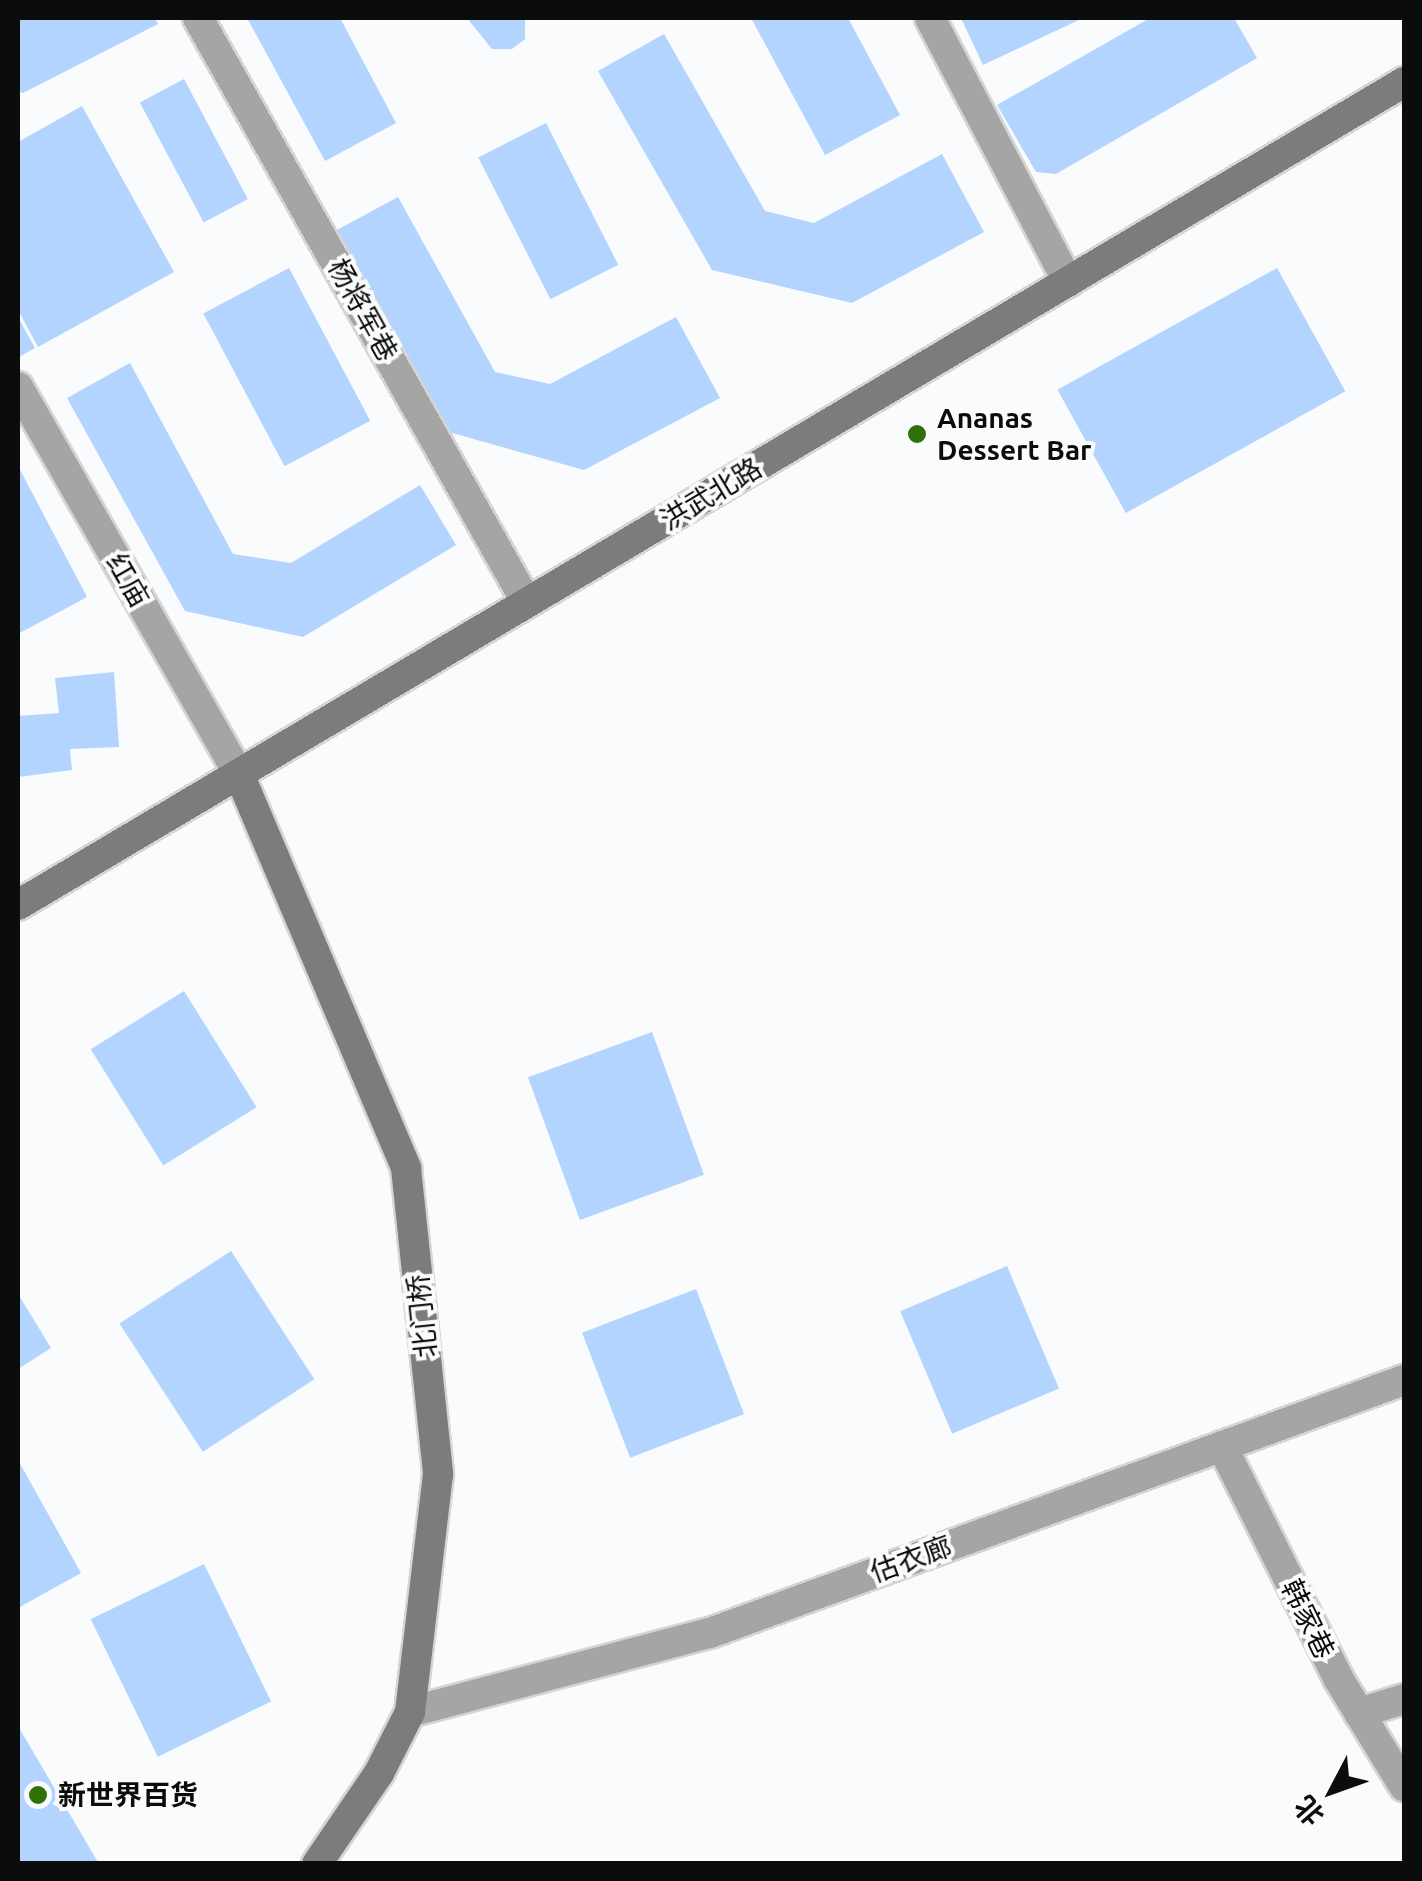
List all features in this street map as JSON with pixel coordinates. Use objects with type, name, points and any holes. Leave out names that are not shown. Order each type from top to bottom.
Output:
[{"type":"main road","name":"洪武北路","points":[[18,905],[1404,82]]},
{"type":"main road","name":"北门桥","points":[[239,774],[406,1168],[438,1474],[410,1712],[379,1773],[317,1864]]},
{"type":"street","name":"杨将军巷","points":[[198,18],[526,603]]},
{"type":"street","points":[[930,18],[1068,282]]},
{"type":"street","name":"红庙","points":[[18,387],[239,774]]},
{"type":"street","name":"估衣廊","points":[[410,1712],[710,1633],[1404,1380]]},
{"type":"street","name":"韩家巷","points":[[1222,1446],[1359,1713],[1404,1786]]},
{"type":"street","points":[[1359,1713],[1404,1699]]},
{"type":"building","points":[[18,18],[155,18],[158,24],[23,93],[18,91]]},
{"type":"building","points":[[247,18],[340,18],[396,123],[325,161]]},
{"type":"building","points":[[467,18],[525,18],[525,39],[512,49],[492,49]]},
{"type":"building","points":[[751,18],[848,18],[900,115],[825,155]]},
{"type":"building","points":[[961,18],[1083,18],[983,65]]},
{"type":"building","points":[[1150,18],[1234,18],[1257,58],[1056,174],[1036,172],[997,105]]},
{"type":"building","points":[[664,34],[765,211],[814,223],[942,154],[984,232],[852,303],[712,270],[598,71]]},
{"type":"building","points":[[184,79],[248,199],[204,223],[140,102]]},
{"type":"building","points":[[82,106],[174,272],[38,347],[18,310],[18,142]]},
{"type":"building","points":[[546,123],[618,265],[550,299],[478,158]]},
{"type":"building","points":[[398,197],[495,372],[550,384],[676,317],[720,398],[584,470],[445,431],[335,231]]},
{"type":"building","points":[[289,268],[370,421],[285,466],[203,314]]},
{"type":"building","points":[[1277,268],[1345,391],[1126,513],[1057,390]]},
{"type":"building","points":[[18,317],[35,348],[19,357],[18,354]]},
{"type":"building","points":[[130,363],[233,554],[291,563],[420,485],[456,545],[303,637],[185,611],[67,398]]},
{"type":"building","points":[[18,466],[87,597],[18,634]]},
{"type":"building","points":[[114,672],[119,747],[70,749],[72,770],[18,777],[18,716],[59,713],[55,678]]},
{"type":"building","points":[[184,991],[257,1107],[163,1165],[91,1049]]},
{"type":"building","points":[[652,1032],[704,1175],[580,1220],[528,1077]]},
{"type":"building","points":[[231,1251],[314,1379],[203,1452],[119,1323]]},
{"type":"building","points":[[1007,1266],[1059,1388],[952,1434],[900,1311]]},
{"type":"building","points":[[696,1289],[744,1414],[630,1458],[582,1333]]},
{"type":"building","points":[[18,1294],[51,1348],[18,1369]]},
{"type":"building","points":[[18,1460],[81,1573],[18,1608]]},
{"type":"building","points":[[204,1564],[271,1702],[158,1757],[91,1619]]},
{"type":"building","name":"新世界百货","points":[[18,1726],[99,1864],[18,1864]]},
{"type":"place","name":"Ananas Dessert Bar","points":[[917,434]]},
{"type":"place","name":"新世界百货","points":[[38,1795]]}]
